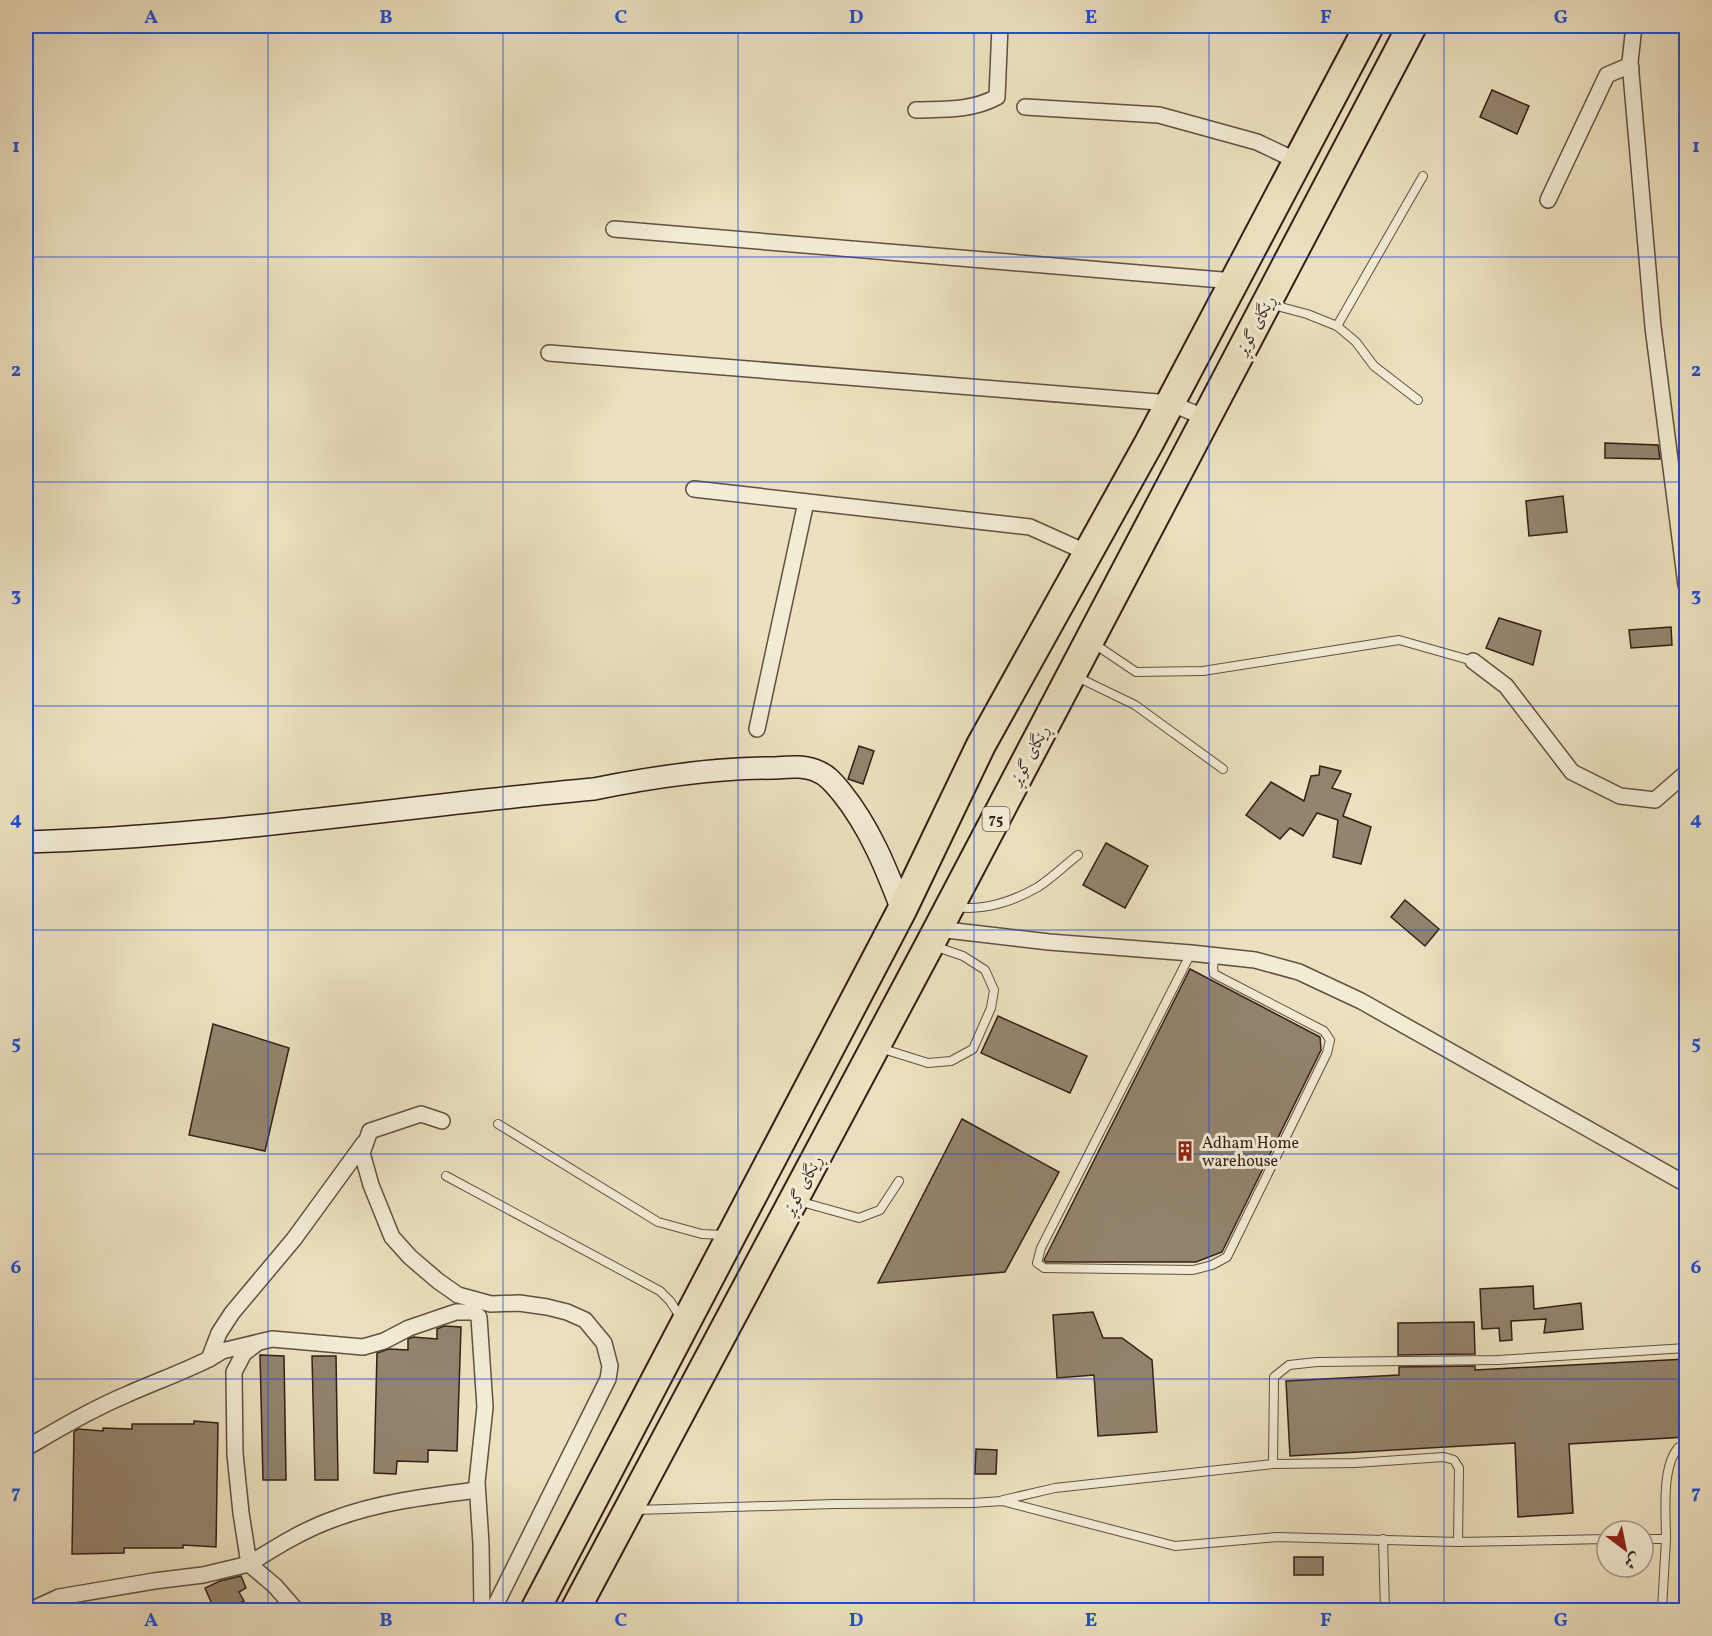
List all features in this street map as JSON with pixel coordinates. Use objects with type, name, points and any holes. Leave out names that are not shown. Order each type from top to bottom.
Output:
[{"type":"highway","points":[[535,1611],[902,910],[981,746],[1170,403],[1369,26]]},
{"type":"highway","name":"ڕێگای گوێڕ","points":[[575,1611],[939,926],[1412,26]]},
{"type":"street","points":[[916,110],[965,108],[997,98],[1000,26]]},
{"type":"street","points":[[1634,26],[1631,68],[1653,327],[1686,585]]},
{"type":"street","points":[[1548,200],[1607,75],[1626,67],[1631,68]]},
{"type":"street","points":[[1025,107],[1159,115],[1257,142],[1297,161]]},
{"type":"street","points":[[614,229],[1234,281]]},
{"type":"street","points":[[549,353],[1170,403],[1206,418]]},
{"type":"street","points":[[694,489],[1030,527],[1088,553]]},
{"type":"street","points":[[757,729],[806,502]]},
{"type":"street","points":[[1473,661],[1506,686],[1572,772],[1620,796],[1655,800],[1686,773]]},
{"type":"street","points":[[26,842],[75,841],[272,825],[594,789],[697,772],[803,767],[819,772],[831,780],[854,808],[878,849],[902,910]]},
{"type":"street","points":[[939,926],[1049,942],[1255,960],[1299,972],[1371,1006],[1686,1184]]},
{"type":"street","points":[[442,1121],[421,1114],[370,1131],[362,1153],[371,1185],[392,1237],[410,1257],[438,1281],[458,1294],[490,1304],[519,1303],[547,1306],[585,1320],[604,1343],[610,1366],[608,1378],[493,1611]]},
{"type":"street","points":[[209,1359],[219,1333],[231,1313],[294,1239],[367,1138]]},
{"type":"street","points":[[26,1448],[91,1411],[184,1371],[222,1351],[272,1339],[363,1347],[456,1312],[474,1312],[479,1317],[485,1407],[477,1490],[482,1611]]},
{"type":"street","points":[[258,1342],[244,1353],[234,1372],[235,1454],[241,1513],[249,1564],[275,1586],[296,1611]]},
{"type":"street","points":[[31,1611],[59,1598],[154,1581],[203,1575],[249,1564],[290,1538],[334,1519],[363,1510],[432,1496],[477,1490]]},
{"type":"lane","points":[[1337,326],[1423,176]]},
{"type":"lane","points":[[1266,304],[1307,314],[1337,326],[1356,342],[1374,366],[1418,400]]},
{"type":"lane","points":[[1089,640],[1136,672],[1203,671],[1399,640],[1473,661]]},
{"type":"lane","points":[[1071,675],[1135,705],[1223,769]]},
{"type":"lane","points":[[875,1047],[928,1063],[951,1061],[973,1049],[991,1008],[994,990],[985,970],[963,956],[939,926],[973,909],[1001,903],[1038,887],[1078,855]]},
{"type":"lane","points":[[1191,953],[1041,1248],[1037,1263],[1044,1268],[1193,1270],[1212,1266],[1227,1257],[1327,1053],[1330,1040],[1324,1031],[1214,974],[1215,956]]},
{"type":"lane","points":[[498,1124],[658,1222],[702,1234],[732,1235]]},
{"type":"lane","points":[[446,1176],[660,1291],[670,1301],[685,1324]]},
{"type":"lane","points":[[794,1200],[859,1218],[880,1210],[899,1181]]},
{"type":"lane","points":[[1273,1464],[1274,1377],[1289,1365],[1317,1362],[1498,1360],[1686,1348]]},
{"type":"lane","points":[[1662,1611],[1666,1485],[1673,1453],[1679,1447],[1686,1447]]},
{"type":"lane","points":[[628,1510],[834,1504],[973,1503],[1002,1501],[1055,1488],[1273,1464],[1355,1463],[1444,1457],[1454,1460],[1459,1468],[1458,1542]]},
{"type":"lane","points":[[1002,1501],[1175,1546],[1277,1537],[1458,1542],[1595,1539]]},
{"type":"lane","points":[[1383,1539],[1385,1611]]},
{"type":"lane","points":[[1655,1539],[1666,1539]]},
{"type":"building","points":[[1492,90],[1529,106],[1517,134],[1480,117]]},
{"type":"building","points":[[1605,443],[1658,445],[1660,459],[1605,458]]},
{"type":"building","points":[[1563,496],[1567,532],[1529,536],[1526,501]]},
{"type":"building","points":[[1499,618],[1541,631],[1533,665],[1486,648]]},
{"type":"building","points":[[1671,627],[1672,645],[1631,648],[1629,630]]},
{"type":"building","points":[[859,746],[874,751],[863,784],[848,779]]},
{"type":"building","points":[[1320,766],[1341,771],[1332,788],[1351,794],[1343,816],[1371,827],[1361,864],[1333,857],[1338,820],[1317,813],[1303,836],[1290,828],[1280,839],[1246,815],[1271,782],[1304,801],[1311,776],[1319,775]]},
{"type":"building","points":[[1106,843],[1148,866],[1125,908],[1083,885]]},
{"type":"building","points":[[1405,900],[1439,929],[1425,946],[1391,917]]},
{"type":"building","name":"Adham Home warehouse","points":[[1190,969],[1320,1037],[1321,1050],[1222,1252],[1196,1262],[1046,1262],[1044,1260]]},
{"type":"building","points":[[998,1016],[1087,1056],[1070,1093],[981,1053]]},
{"type":"building","points":[[213,1024],[289,1048],[265,1151],[189,1135]]},
{"type":"building","points":[[962,1119],[1059,1172],[1005,1272],[878,1283]]},
{"type":"building","points":[[1533,1286],[1534,1309],[1581,1303],[1583,1329],[1544,1333],[1546,1319],[1511,1321],[1512,1340],[1500,1341],[1499,1328],[1482,1329],[1480,1289]]},
{"type":"building","points":[[1093,1312],[1103,1338],[1122,1338],[1152,1360],[1157,1432],[1098,1436],[1094,1375],[1057,1378],[1053,1315]]},
{"type":"building","points":[[1474,1322],[1475,1354],[1398,1355],[1398,1323]]},
{"type":"building","points":[[444,1326],[461,1327],[457,1451],[428,1450],[428,1462],[397,1461],[396,1474],[374,1473],[377,1353],[389,1349],[408,1350],[408,1339],[413,1337],[437,1339],[437,1329]]},
{"type":"building","points":[[260,1355],[284,1356],[286,1480],[263,1480]]},
{"type":"building","points":[[312,1356],[336,1356],[338,1480],[315,1480]]},
{"type":"building","points":[[1686,1359],[1686,1437],[1569,1444],[1573,1513],[1518,1517],[1515,1443],[1290,1456],[1286,1381],[1399,1375],[1399,1367],[1475,1366],[1475,1370]]},
{"type":"building","points":[[194,1421],[218,1423],[216,1547],[183,1545],[183,1548],[124,1548],[124,1553],[72,1554],[74,1432],[78,1429],[103,1431],[103,1428],[132,1429],[132,1424],[194,1424]]},
{"type":"building","points":[[976,1449],[997,1450],[996,1474],[975,1474]]},
{"type":"building","points":[[1294,1557],[1323,1557],[1323,1575],[1294,1575]]},
{"type":"building","points":[[241,1576],[246,1588],[239,1592],[244,1601],[222,1611],[215,1611],[205,1588],[220,1581]]},
{"type":"place","name":"Adham Home warehouse","points":[[1185,1151]]}]
